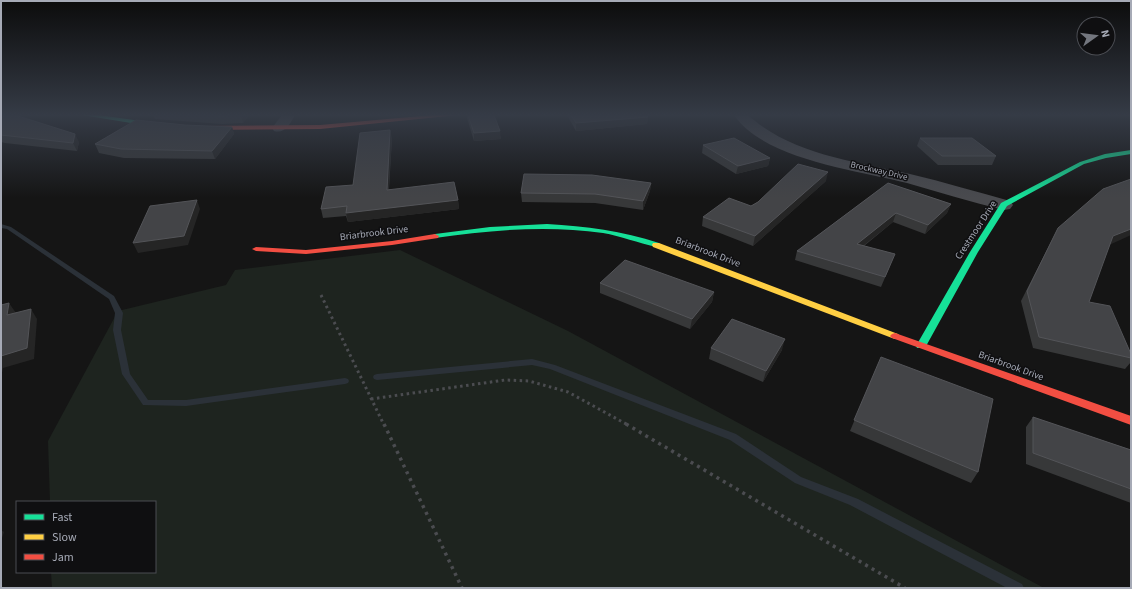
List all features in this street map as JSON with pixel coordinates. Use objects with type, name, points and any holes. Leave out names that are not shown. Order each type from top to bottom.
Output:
[{"type":"street","name":"Brockway Drive","points":[[777,142],[806,154],[911,179],[1004,205]]},
{"type":"street","name":"Crestmoor Drive","points":[[921,346],[974,252],[1004,205],[1082,163],[1106,156],[1131,152]]},
{"type":"street","name":"Briarbrook Drive","points":[[256,249],[306,252],[392,243],[480,228],[548,226],[600,230],[647,241],[921,346],[1131,421]]},
{"type":"path","points":[[321,295],[431,518],[462,588]]},
{"type":"path","points":[[371,399],[505,380],[529,381],[568,392],[671,449],[905,588]]},
{"type":"shaded area","points":[[400,250],[568,331],[1044,588],[52,588],[51,573],[156,573],[156,501],[50,501],[48,441],[118,311],[226,285],[235,270]]},
{"type":"building","points":[[98,142],[219,142],[212,151],[121,149],[95,144]]},
{"type":"building","points":[[359,142],[389,142],[387,190],[454,182],[458,200],[346,213],[347,206],[321,209],[326,187],[353,185]]},
{"type":"building","points":[[714,142],[742,142],[770,158],[738,166],[703,145]]},
{"type":"building","points":[[925,142],[978,142],[996,156],[942,156]]},
{"type":"building","points":[[798,164],[828,172],[755,236],[703,217],[729,198],[751,206],[758,202]]},
{"type":"building","points":[[524,174],[592,175],[651,183],[643,201],[595,194],[521,193]]},
{"type":"building","points":[[1131,179],[1131,229],[1113,236],[1089,302],[1110,306],[1131,354],[1131,358],[1039,337],[1027,291],[1058,228],[1103,189]]},
{"type":"building","points":[[888,183],[951,204],[928,225],[896,213],[857,244],[895,254],[885,277],[797,251]]},
{"type":"building","points":[[197,200],[184,236],[133,243],[150,206]]},
{"type":"building","points":[[625,260],[714,292],[692,319],[600,283]]},
{"type":"building","points":[[9,303],[7,315],[31,309],[27,348],[1,356],[1,305]]},
{"type":"building","points":[[732,319],[785,339],[766,371],[711,348]]},
{"type":"building","points":[[881,357],[993,399],[978,472],[854,420]]},
{"type":"building","points":[[1033,417],[1131,450],[1131,489],[1033,453]]},
{"type":"waterway","points":[[1,226],[9,228],[112,298],[119,313],[117,330],[126,374],[146,403],[186,403],[345,381]]},
{"type":"waterway","points":[[377,377],[532,362],[552,367],[733,437],[798,480],[854,502],[1018,588]]},
{"type":"traffic: fast","points":[[921,346],[974,252],[1004,205],[1082,163],[1105,156],[1131,152]]},
{"type":"traffic: fast","points":[[435,236],[518,227],[575,228],[603,231],[656,245]]},
{"type":"traffic: slow","points":[[656,245],[895,336]]},
{"type":"traffic: jam","points":[[256,249],[306,252],[392,243],[435,236]]},
{"type":"traffic: jam","points":[[895,336],[1131,421]]}]
